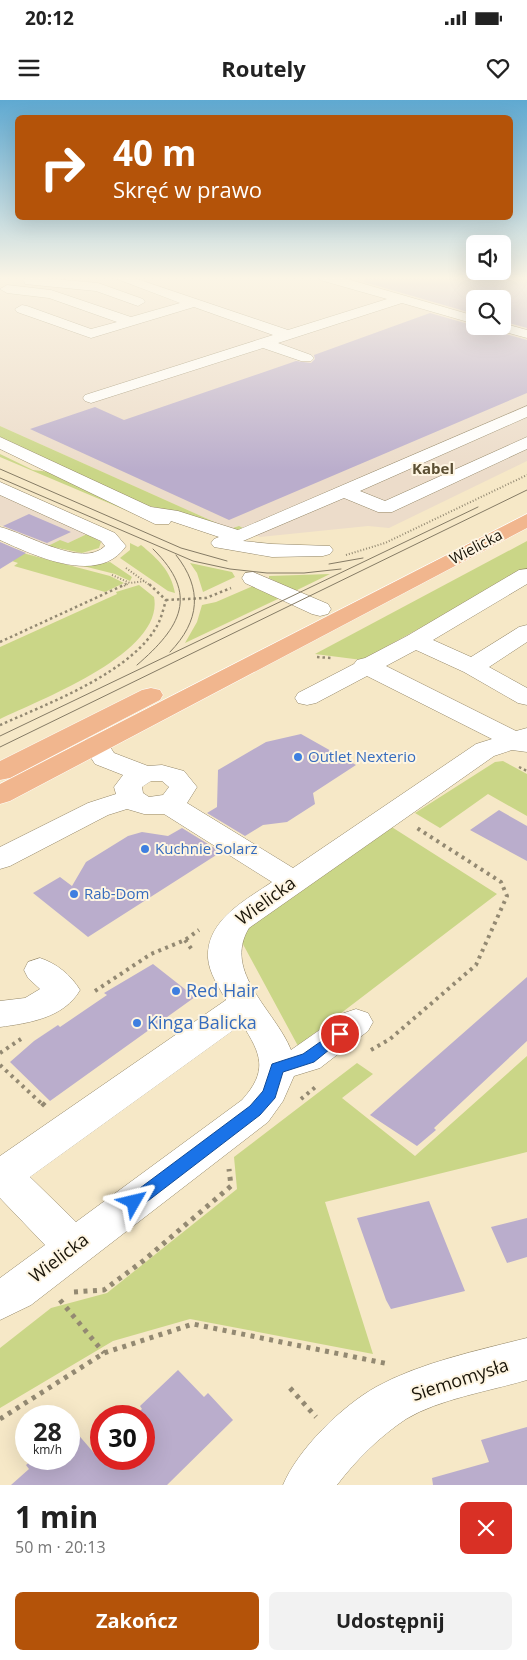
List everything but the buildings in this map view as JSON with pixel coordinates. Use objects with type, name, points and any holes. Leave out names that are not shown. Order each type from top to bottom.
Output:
[{"type":"main road","name":"Wielicka","points":[[0,772],[527,504]]},
{"type":"main road","name":"Wielicka","points":[[0,795],[527,520]]},
{"type":"street","points":[[91,398],[267,342]]},
{"type":"street","points":[[263,343],[306,358]]},
{"type":"street","points":[[146,513],[165,512],[223,533],[240,536],[527,411]]},
{"type":"street","points":[[0,442],[188,532],[240,548],[287,553],[323,550]]},
{"type":"street","points":[[345,491],[385,508],[527,442]]},
{"type":"street","points":[[0,488],[108,537],[116,546],[113,551],[106,555],[87,559],[70,558],[34,548],[0,533]]},
{"type":"street","points":[[253,578],[320,609]]},
{"type":"street","points":[[307,698],[365,665],[415,641],[523,582]]},
{"type":"street","points":[[472,667],[527,632]]},
{"type":"street","points":[[415,641],[472,667],[527,698]]},
{"type":"street","name":"Wielicka","points":[[365,665],[523,741]]},
{"type":"street","name":"Wielicka","points":[[0,1300],[16,1291],[255,1111],[270,1094],[277,1068],[274,1052],[232,982],[225,964],[223,945],[228,931],[238,920],[485,750],[523,741]]},
{"type":"street","points":[[96,745],[104,758],[137,786],[143,805],[168,804],[293,881]]},
{"type":"street","points":[[0,859],[98,809],[137,786]]},
{"type":"street","points":[[0,1014],[32,1010],[63,990],[40,970]]},
{"type":"street","points":[[74,1247],[2,1173],[245,1004]]},
{"type":"street","points":[[277,1068],[308,1058],[356,1022]]},
{"type":"street","name":"Siemomysła","points":[[307,1485],[340,1443],[391,1403],[442,1382],[527,1359]]},
{"type":"path","points":[[342,556],[385,543],[527,476]]},
{"type":"path","points":[[106,555],[152,586],[166,600],[202,599]]},
{"type":"path","points":[[0,642],[130,583]]},
{"type":"path","points":[[0,725],[121,665],[138,649],[160,620],[166,600]]},
{"type":"path","points":[[185,940],[195,954]]},
{"type":"path","points":[[0,1065],[48,1110]]},
{"type":"path","points":[[55,1294],[104,1353]]},
{"type":"path","points":[[0,1419],[104,1353],[193,1324],[398,1365]]},
{"type":"shaded area","points":[[0,342],[527,342],[527,461],[389,528],[368,526],[260,537],[239,527],[230,529],[0,426]]},
{"type":"shaded area","points":[[0,495],[87,534],[68,543],[48,546],[0,525]]},
{"type":"green space","points":[[0,426],[230,529],[239,526],[243,528],[236,531],[222,530],[174,511],[139,504],[0,438]]},
{"type":"green space","points":[[0,454],[33,470],[50,472],[156,523],[0,457]]},
{"type":"green space","points":[[87,534],[101,542],[99,548],[82,553],[48,546],[60,540],[68,543]]},
{"type":"green space","points":[[527,541],[527,569],[362,660],[315,654]]},
{"type":"green space","points":[[130,543],[138,547],[141,545],[158,561],[167,572],[175,593],[168,591],[120,558],[130,550]]},
{"type":"green space","points":[[0,547],[110,576],[124,583],[105,592],[14,566],[18,563],[0,557]]},
{"type":"green space","points":[[110,562],[132,577],[130,581],[115,574],[83,566]]},
{"type":"green space","points":[[190,563],[232,572],[235,577],[203,592],[197,573]]},
{"type":"green space","points":[[330,574],[295,591],[269,578],[269,576]]},
{"type":"green space","points":[[139,585],[154,597],[152,618],[140,637],[120,655],[96,672],[69,687],[0,719],[0,647],[117,594],[116,592]]},
{"type":"green space","points":[[253,586],[282,597],[185,643],[197,622],[202,605],[216,602]]},
{"type":"green space","points":[[503,761],[527,774],[527,816],[488,794],[440,828],[415,813],[495,762]]},
{"type":"green space","points":[[387,824],[497,894],[298,1046],[238,935]]},
{"type":"green space","points":[[527,1056],[527,1152],[325,1202],[373,1354],[190,1319],[113,1341],[0,1408],[0,1348],[51,1308],[107,1293],[237,1189],[234,1157],[357,1063],[373,1074],[342,1098],[415,1156]]},
{"type":"tram line","points":[[0,469],[181,548],[227,561]]},
{"type":"tram line","points":[[0,478],[193,561],[230,569],[267,573],[304,573],[341,569]]},
{"type":"tram line","points":[[0,747],[527,490]]},
{"type":"tram line","points":[[0,736],[478,507]]},
{"type":"tram line","points":[[137,665],[165,637],[174,624],[179,610],[180,596],[177,581],[168,566],[153,549]]},
{"type":"tram line","points":[[170,652],[187,629],[194,605],[194,592],[191,580],[176,555]]},
{"type":"tram line","points":[[329,564],[363,558]]},
{"type":"place","name":"Outlet Nexterio","points":[[298,757]]},
{"type":"place","name":"Kuchnie Solarz","points":[[145,849]]},
{"type":"place","name":"Rab-Dom","points":[[74,894]]},
{"type":"place","name":"Red Hair","points":[[176,991]]},
{"type":"place","name":"Kinga Balicka","points":[[137,1023]]},
{"type":"district","name":"Kabel","points":[[433,469]]},
{"type":"route","points":[[134,1202],[255,1111],[270,1094],[277,1068],[308,1058],[340,1034]]}]
